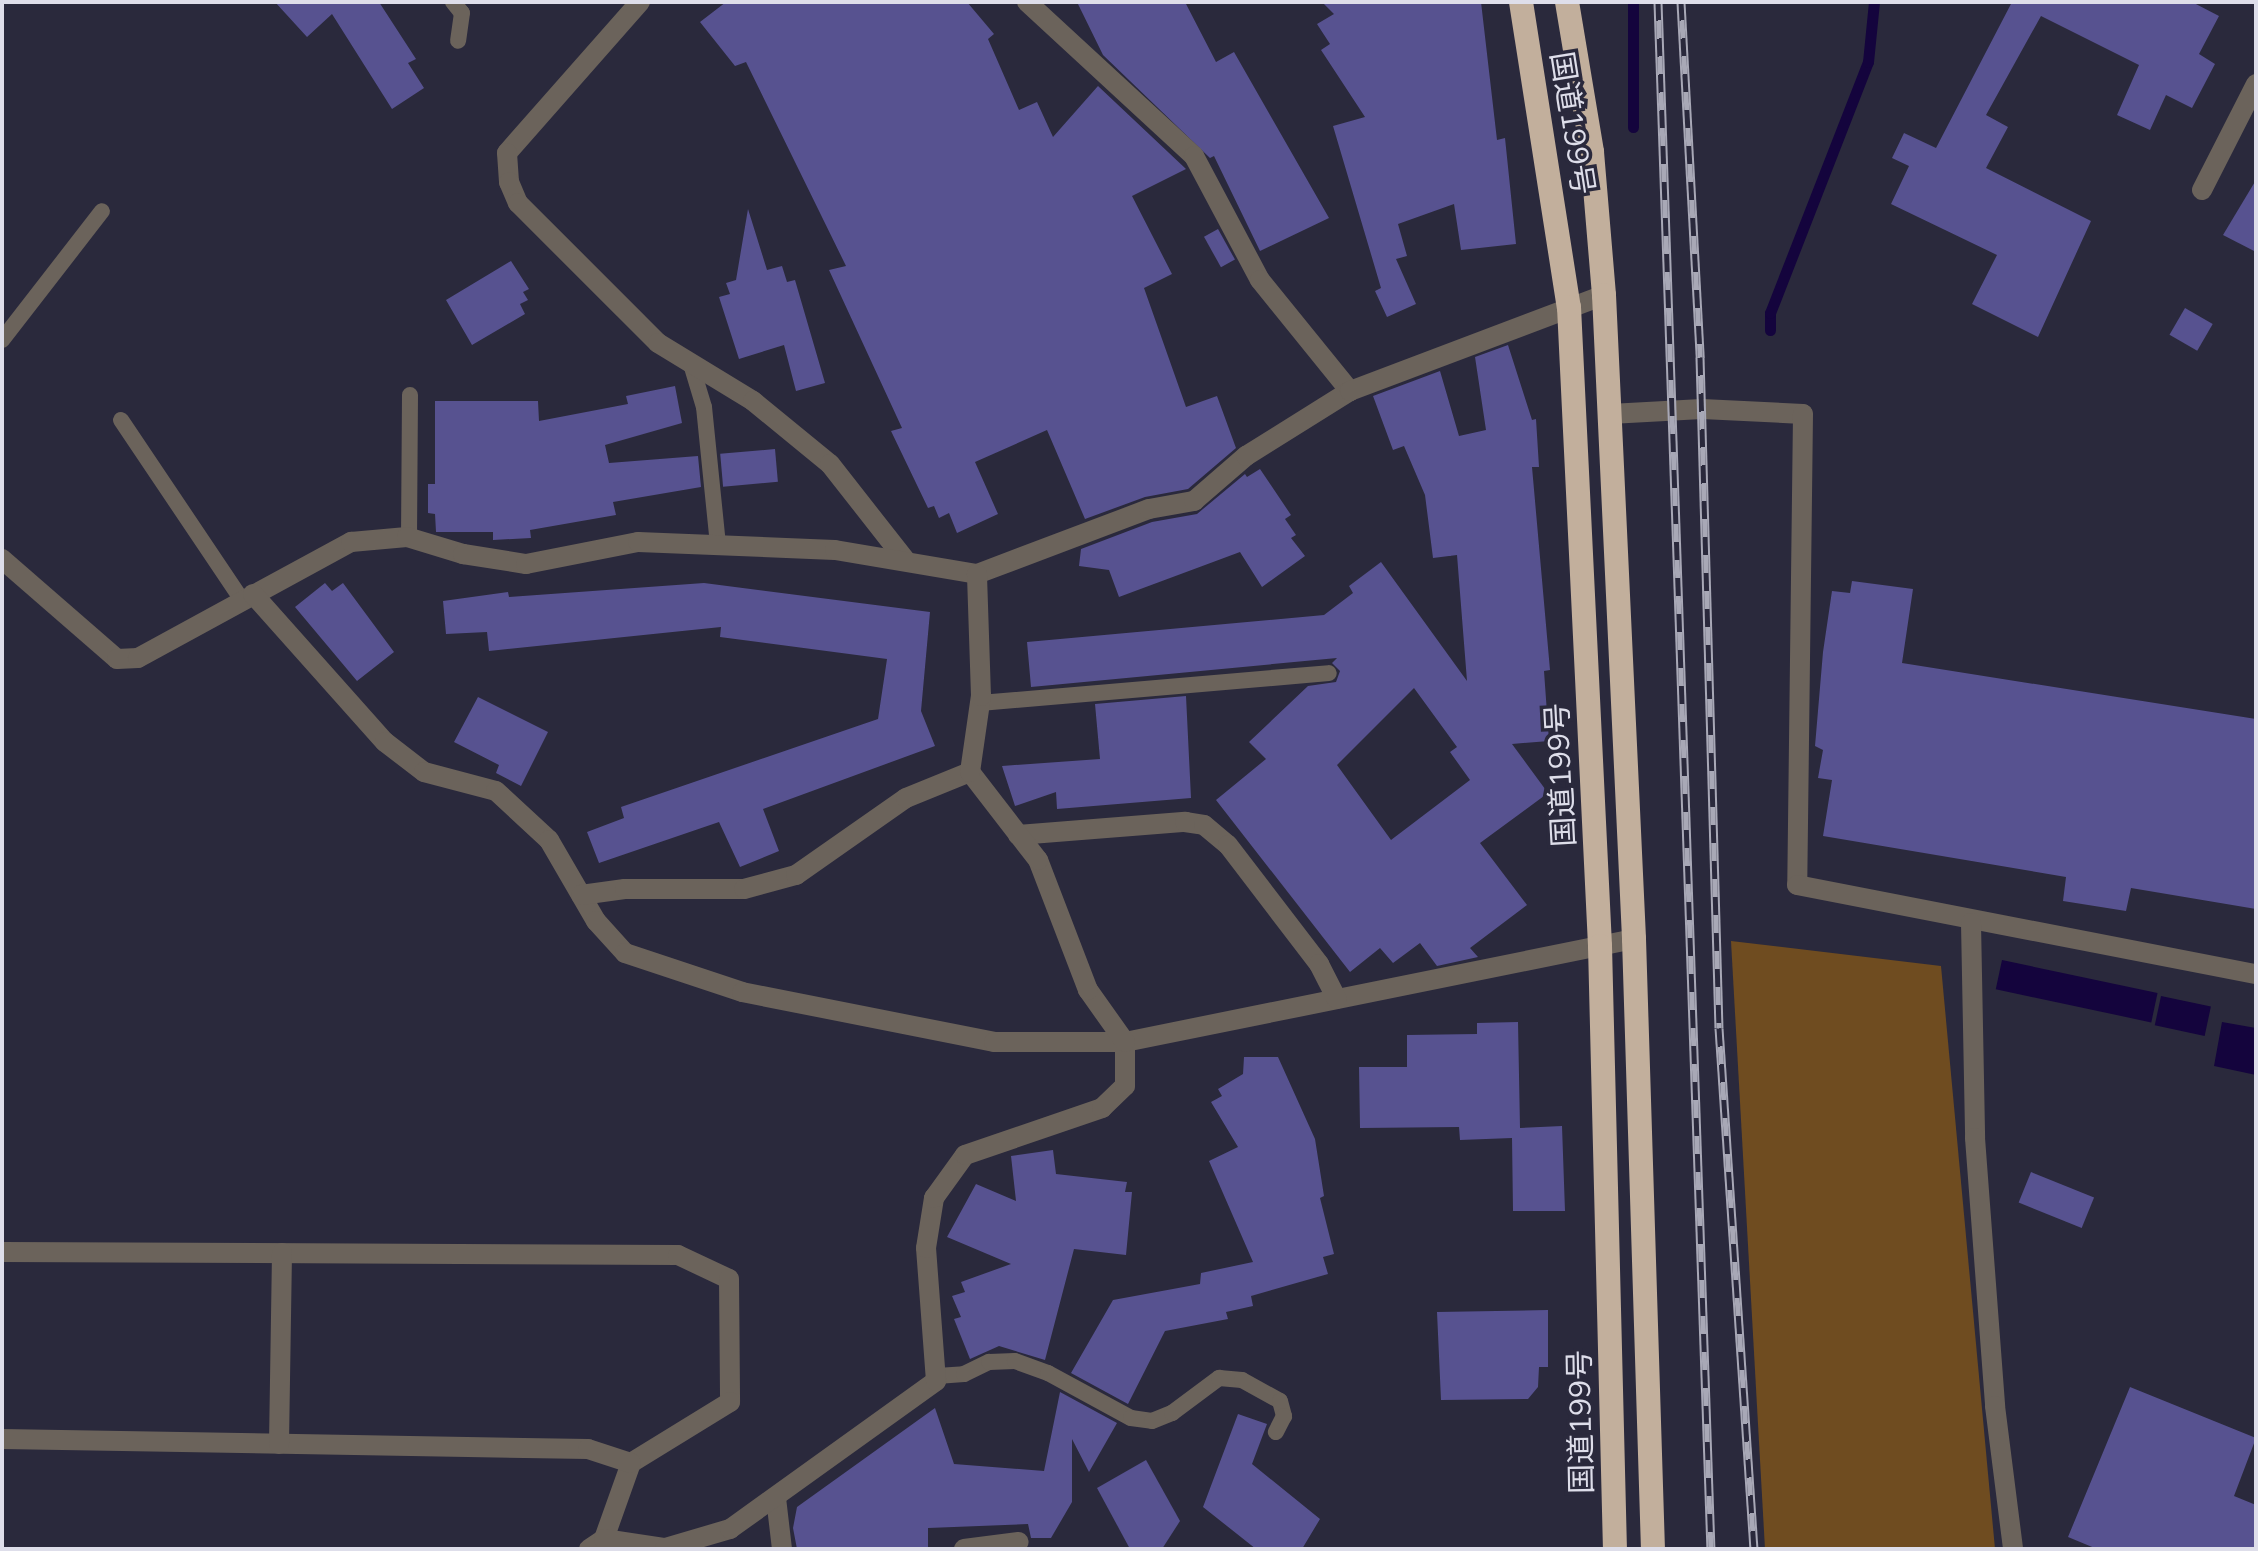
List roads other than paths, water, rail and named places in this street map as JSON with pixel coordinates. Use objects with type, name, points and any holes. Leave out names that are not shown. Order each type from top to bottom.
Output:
[{"type":"highway","name":"国道199号","points":[[1521,2],[1569,307],[1600,946],[1615,1549]]},
{"type":"highway","name":"国道199号","points":[[1567,2],[1592,152],[1604,295],[1634,939],[1653,1549]]},
{"type":"street","points":[[640,2],[507,153],[509,182],[518,203],[581,270],[658,343],[753,401],[830,464],[906,561]]},
{"type":"street","points":[[1027,2],[1194,156],[1260,280],[1350,391]]},
{"type":"street","points":[[2202,190],[2256,84]]},
{"type":"street","points":[[2,559],[117,659],[138,658],[351,542],[409,538],[463,554],[526,564],[638,542],[718,544],[835,550],[977,574],[1149,509],[1194,501],[1246,456],[1350,391],[1604,295]]},
{"type":"street","points":[[1610,414],[1702,409],[1803,414],[1797,885],[1971,923],[2256,974]]},
{"type":"street","points":[[2,1252],[678,1255],[729,1279],[730,1402],[631,1463],[596,1544],[665,1548],[703,1540],[776,1498],[937,1376],[926,1248],[934,1198],[965,1155],[1102,1108],[1125,1086],[1125,1042],[1088,990],[1038,860],[970,772],[980,703],[977,574]]},
{"type":"street","points":[[247,597],[385,742],[424,772],[496,791],[549,840],[581,895],[625,953],[742,992],[994,1042],[1125,1042],[1634,939]]},
{"type":"street","points":[[581,895],[625,889],[744,889],[796,875],[906,798],[970,772]]},
{"type":"street","points":[[1018,835],[1185,822],[1204,825],[1228,845],[1319,964],[1337,999]]},
{"type":"street","points":[[1971,923],[1975,1138],[1995,1406],[2013,1549]]},
{"type":"street","points":[[279,1444],[282,1253]]},
{"type":"street","points":[[2,1439],[588,1449],[631,1463]]},
{"type":"street","points":[[776,1498],[782,1549]]},
{"type":"street","points":[[964,1549],[1019,1542]]},
{"type":"lane","points":[[453,2],[462,13],[458,41]]},
{"type":"lane","points":[[2,340],[102,211]]},
{"type":"lane","points":[[691,364],[704,407],[718,544]]},
{"type":"lane","points":[[409,538],[410,395]]},
{"type":"lane","points":[[121,420],[247,597]]},
{"type":"lane","points":[[980,703],[1329,673]]},
{"type":"lane","points":[[937,1376],[964,1374],[989,1362],[1015,1361],[1031,1365],[1131,1418],[1152,1421],[1219,1378],[1242,1380],[1280,1401],[1284,1416],[1276,1432]]},
{"type":"waterway","points":[[1633,2],[1633,127]]},
{"type":"waterway","points":[[1770,330],[1770,313],[1868,62],[1874,2]]},
{"type":"railway","points":[[1658,2],[1711,1549]]},
{"type":"railway","points":[[1681,2],[1700,357],[1719,1028],[1754,1549]]}]
